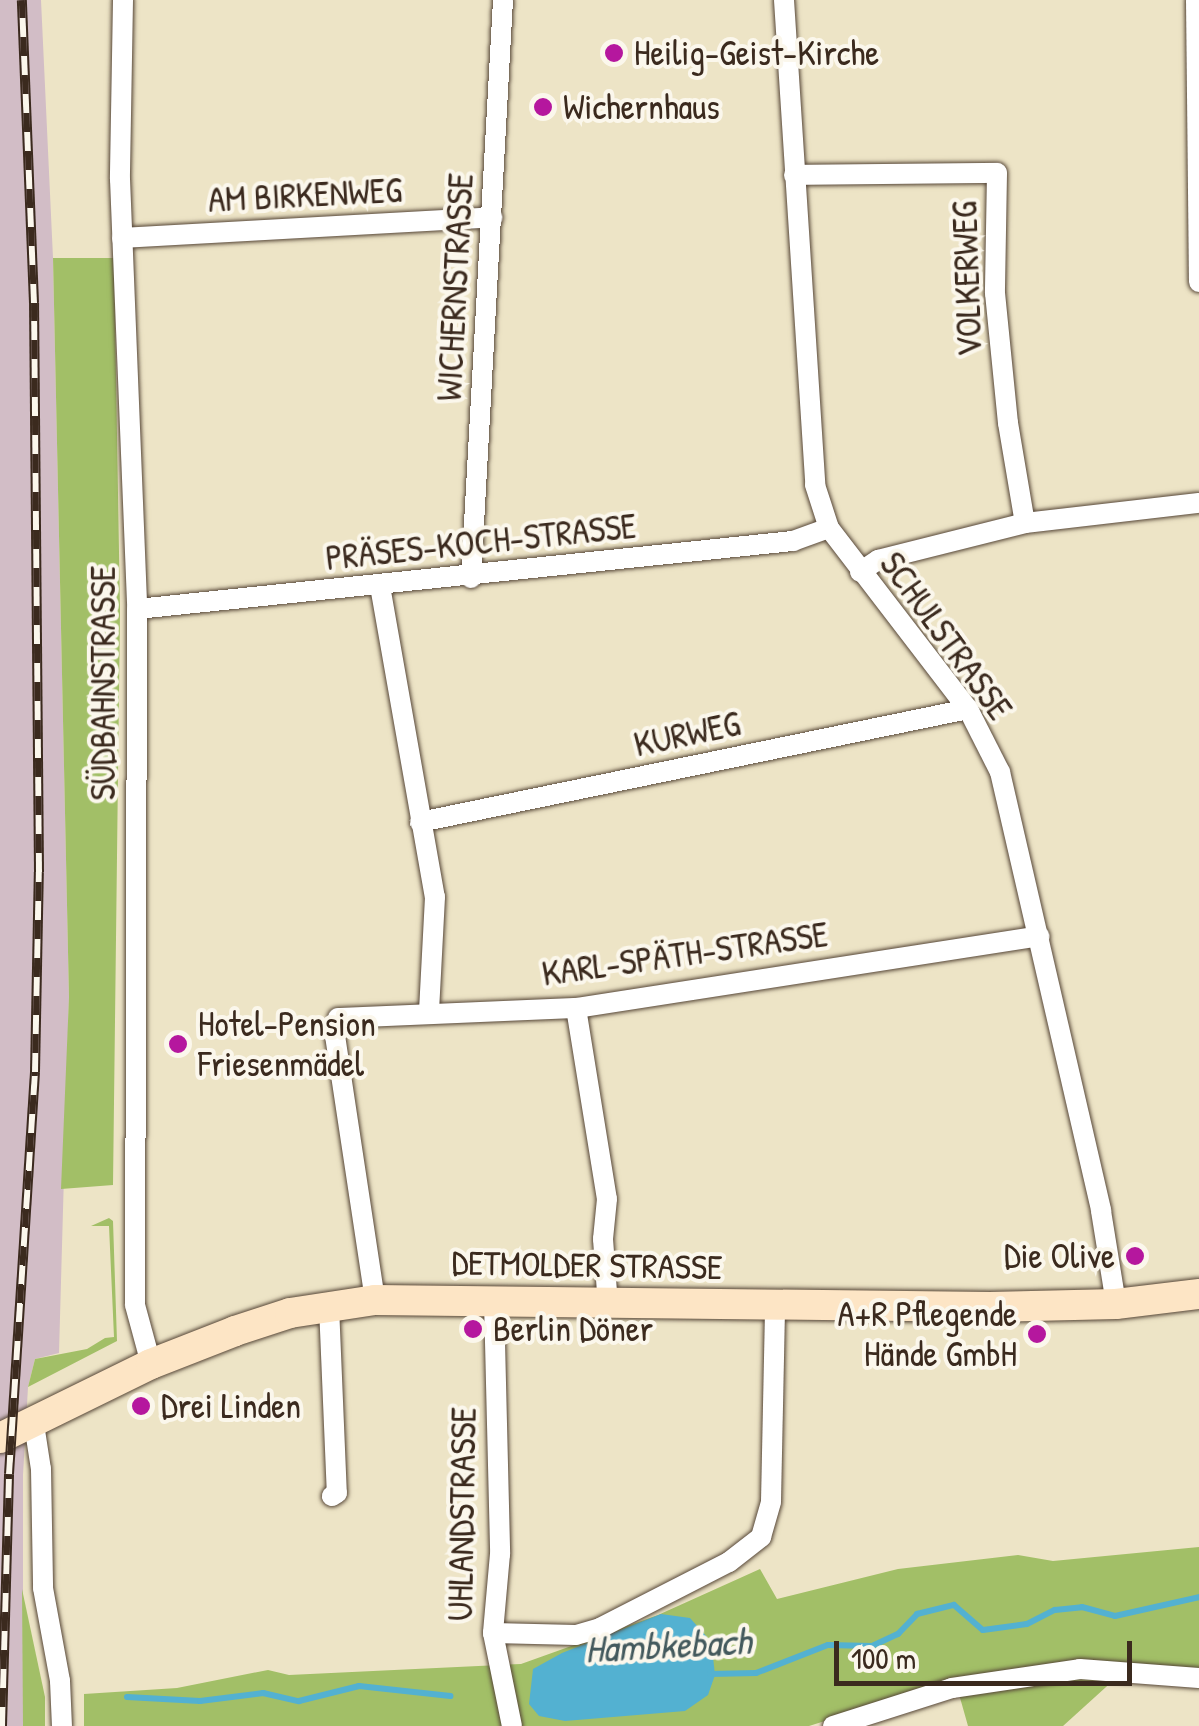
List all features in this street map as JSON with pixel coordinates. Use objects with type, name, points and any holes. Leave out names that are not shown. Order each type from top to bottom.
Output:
[{"type":"main road","name":"DETMOLDER STRASSE","points":[[0,1438],[151,1364],[260,1322],[374,1300],[776,1306],[1116,1304],[1199,1294]]},
{"type":"street","name":"SÜDBAHNSTRASSE","points":[[124,0],[122,238],[137,609],[135,1304],[151,1364]]},
{"type":"street","name":"WICHERNSTRASSE","points":[[471,578],[503,0]]},
{"type":"street","name":"SCHULSTRASSE","points":[[784,0],[816,485],[830,528],[968,709],[1000,772],[1101,1211],[1116,1304]]},
{"type":"street","points":[[1196,0],[1199,282]]},
{"type":"street","name":"VOLKERWEG","points":[[794,175],[997,173],[996,293],[1008,423],[1024,523]]},
{"type":"street","name":"AM BIRKENWEG","points":[[122,238],[492,217]]},
{"type":"street","points":[[860,572],[878,560],[1024,523],[1199,503]]},
{"type":"street","name":"PRÄSES-KOCH-STRASSE","points":[[137,609],[471,578],[793,541],[830,528]]},
{"type":"street","points":[[380,586],[435,897],[429,1012]]},
{"type":"street","name":"KURWEG","points":[[420,822],[968,709]]},
{"type":"street","name":"KARL-SPÄTH-STRASSE","points":[[374,1300],[335,1037],[338,1018],[576,1008],[1039,936]]},
{"type":"street","points":[[576,1008],[607,1198],[604,1239],[608,1305]]},
{"type":"street","name":"UHLANDSTRASSE","points":[[494,1301],[500,1554],[493,1633],[512,1726]]},
{"type":"street","points":[[328,1306],[336,1493],[332,1496]]},
{"type":"street","points":[[493,1633],[576,1635],[600,1628],[729,1562],[761,1538],[771,1501],[776,1306]]},
{"type":"street","points":[[34,1424],[41,1469],[43,1588],[60,1681],[62,1726]]},
{"type":"street","points":[[833,1726],[952,1688],[1080,1668],[1199,1678]]},
{"type":"shaded area","points":[[0,0],[41,0],[53,258],[69,997],[59,1353],[35,1359],[28,1387],[23,1475],[23,1726],[0,1726]]},
{"type":"green space","points":[[53,258],[114,258],[120,611],[113,1185],[61,1189],[69,997]]},
{"type":"green space","points":[[109,1218],[113,1221],[117,1341],[28,1387],[35,1359],[87,1349],[114,1337],[109,1226],[91,1226]]},
{"type":"green space","points":[[1199,1547],[1199,1674],[1127,1668],[1063,1726],[968,1726],[955,1680],[809,1726],[84,1726],[84,1694],[177,1688],[268,1670],[289,1675],[521,1664],[658,1615],[760,1569],[777,1599],[898,1569],[1018,1555],[1053,1561]]},
{"type":"green space","points":[[22,1589],[45,1697],[45,1726],[23,1726]]},
{"type":"water","points":[[661,1614],[690,1618],[707,1637],[713,1657],[715,1675],[708,1695],[685,1711],[565,1721],[539,1716],[529,1704],[533,1669],[562,1653]]},
{"type":"waterway","name":"Hambkebach","points":[[710,1674],[756,1673],[828,1645],[872,1646],[898,1634],[917,1614],[954,1605],[983,1630],[1027,1624],[1055,1610],[1082,1607],[1115,1616],[1199,1597]]},
{"type":"waterway","name":"Hambkebach","points":[[127,1697],[200,1701],[263,1693],[299,1701],[359,1686],[450,1696]]},
{"type":"railway","points":[[2,1726],[9,1474],[35,1072],[39,872],[34,303],[22,0]]},
{"type":"place","name":"Heilig-Geist-Kirche","points":[[614,53]]},
{"type":"place","name":"Wichernhaus","points":[[543,107]]},
{"type":"place","name":"Hotel-Pension Friesenmädel","points":[[178,1044]]},
{"type":"place","name":"Die Olive","points":[[1135,1256]]},
{"type":"place","name":"Berlin Döner","points":[[473,1329]]},
{"type":"place","name":"A+R Pflegende Hände GmbH","points":[[1037,1334]]},
{"type":"place","name":"Drei Linden","points":[[141,1406]]}]
